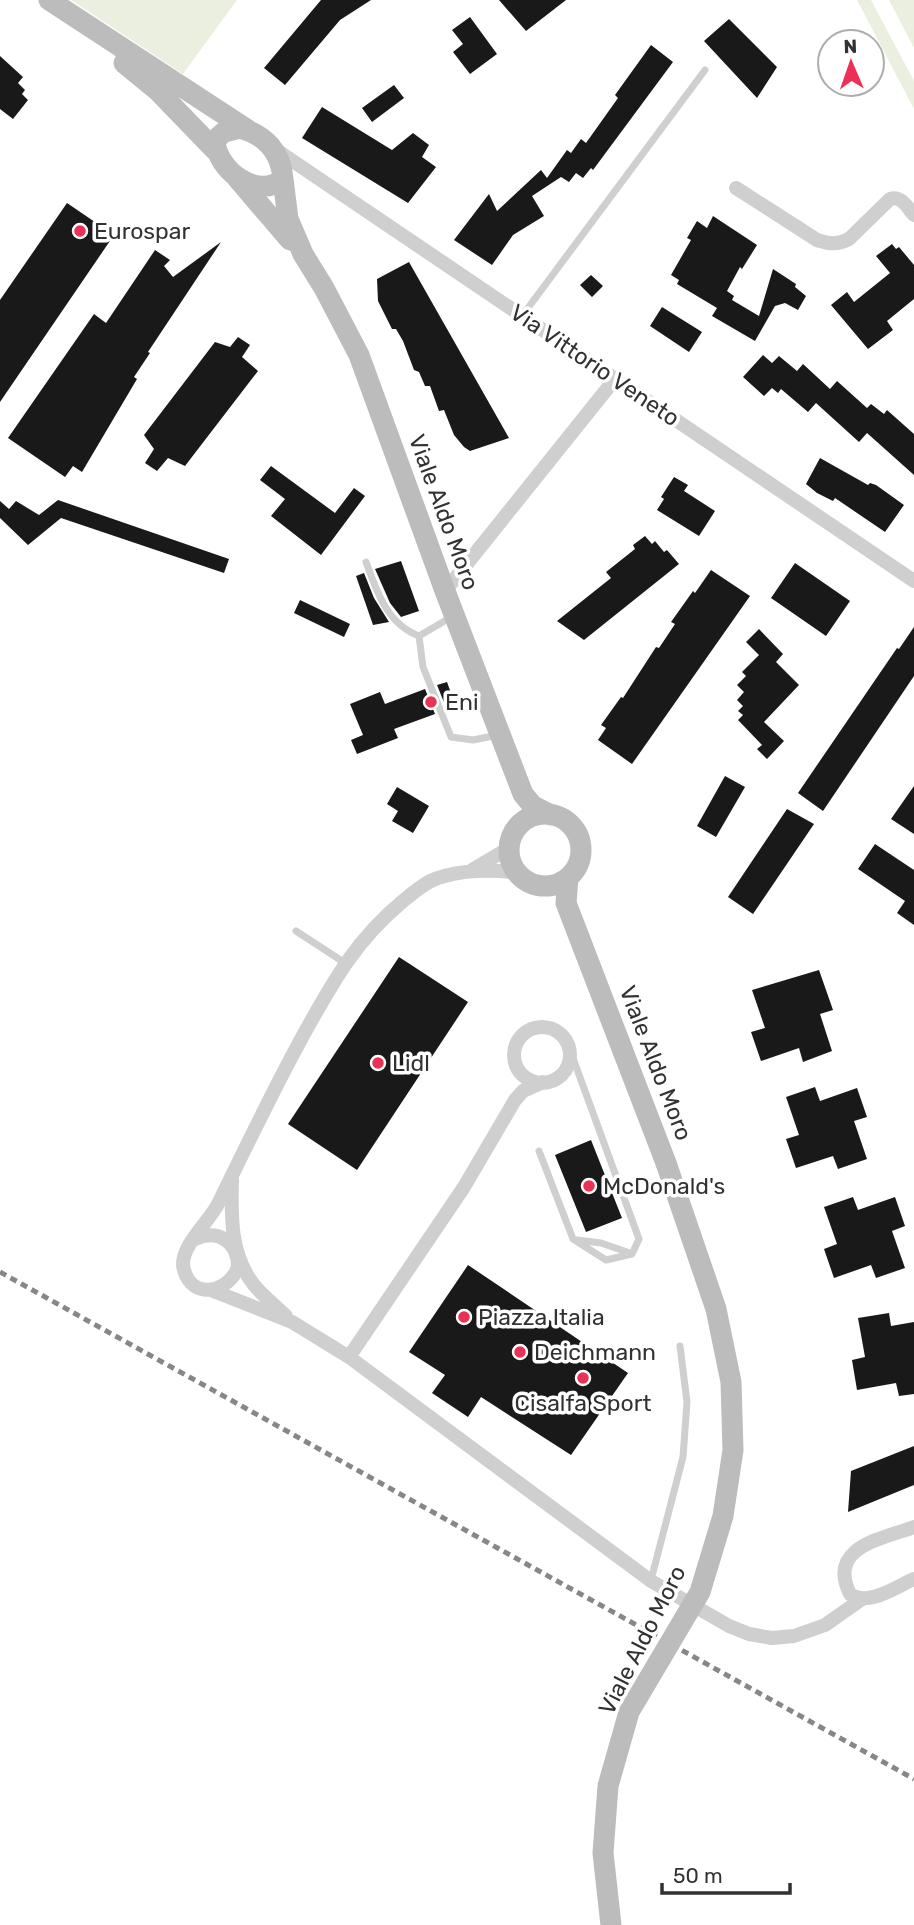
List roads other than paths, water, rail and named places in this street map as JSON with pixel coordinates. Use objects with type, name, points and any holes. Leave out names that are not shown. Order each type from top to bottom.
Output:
[{"type":"main road","points":[[49,0],[275,149],[282,166],[288,219],[303,254]]},
{"type":"main road","points":[[81,22],[86,34],[157,90],[215,150],[226,167],[303,254]]},
{"type":"main road","points":[[215,150],[215,140],[224,132],[240,128],[248,130]]},
{"type":"main road","points":[[237,178],[263,185],[283,179]]},
{"type":"main road","name":"Viale Aldo Moro","points":[[303,254],[359,355],[523,794],[533,806],[562,819],[572,827],[578,837],[580,859],[568,878],[566,903],[666,1163],[716,1309],[731,1382],[733,1450],[723,1516],[700,1592],[629,1712],[608,1786],[603,1853],[611,1925]]},
{"type":"main road","points":[[517,873],[510,862],[509,850],[523,808],[523,794]]},
{"type":"main road","points":[[514,832],[527,819],[538,815],[551,815]]},
{"type":"main road","name":"Viale Aldo Moro","points":[[517,873],[525,881],[547,886],[566,903]]},
{"type":"main road","points":[[547,886],[568,878]]},
{"type":"street","name":"Via Vittorio Veneto","points":[[275,149],[914,581]]},
{"type":"street","points":[[736,188],[827,244],[842,243],[849,239],[895,197],[914,215]]},
{"type":"street","points":[[445,591],[615,379]]},
{"type":"street","points":[[467,872],[492,860],[504,850],[514,832]]},
{"type":"street","points":[[517,873],[467,872],[437,878],[416,891],[377,923],[345,963],[276,1084],[218,1206],[184,1253],[184,1270],[194,1284],[292,1322],[349,1357],[651,1581],[729,1626],[772,1639],[794,1636],[825,1625],[862,1600],[914,1579]]},
{"type":"street","points":[[349,1357],[464,1187],[515,1100],[523,1091],[561,1076],[570,1059],[570,1050],[567,1040],[560,1033],[553,1029],[535,1028],[520,1037],[515,1054],[518,1087],[515,1100]]},
{"type":"street","points":[[517,1065],[526,1077],[543,1083]]},
{"type":"street","points":[[211,1290],[220,1288],[235,1276],[238,1266],[233,1229],[232,1173]]},
{"type":"street","points":[[195,1239],[212,1234],[220,1236],[234,1248],[254,1285],[292,1322]]},
{"type":"street","points":[[862,1600],[850,1594],[845,1584],[845,1563],[850,1555],[857,1549],[914,1527]]},
{"type":"lane","points":[[522,316],[705,70]]},
{"type":"lane","points":[[366,562],[382,604],[404,631],[419,636],[454,615]]},
{"type":"lane","points":[[419,636],[424,667],[451,737],[473,740],[500,735]]},
{"type":"lane","points":[[296,931],[345,963]]},
{"type":"lane","points":[[570,1050],[639,1239],[632,1254]]},
{"type":"lane","points":[[539,1151],[573,1239],[606,1260],[632,1254]]},
{"type":"lane","points":[[573,1239],[601,1243],[632,1254]]},
{"type":"lane","points":[[651,1581],[683,1457],[687,1402],[680,1346]]},
{"type":"railway","points":[[0,1272],[914,1779]]},
{"type":"place","name":"Eurospar","points":[[80,231]]},
{"type":"place","name":"Eni","points":[[431,702]]},
{"type":"place","name":"Lidl","points":[[378,1063]]},
{"type":"place","name":"McDonald's","points":[[589,1186]]},
{"type":"place","name":"Piazza Italia","points":[[464,1317]]},
{"type":"place","name":"Deichmann","points":[[520,1352]]},
{"type":"place","name":"Cisalfa Sport","points":[[583,1378]]}]
